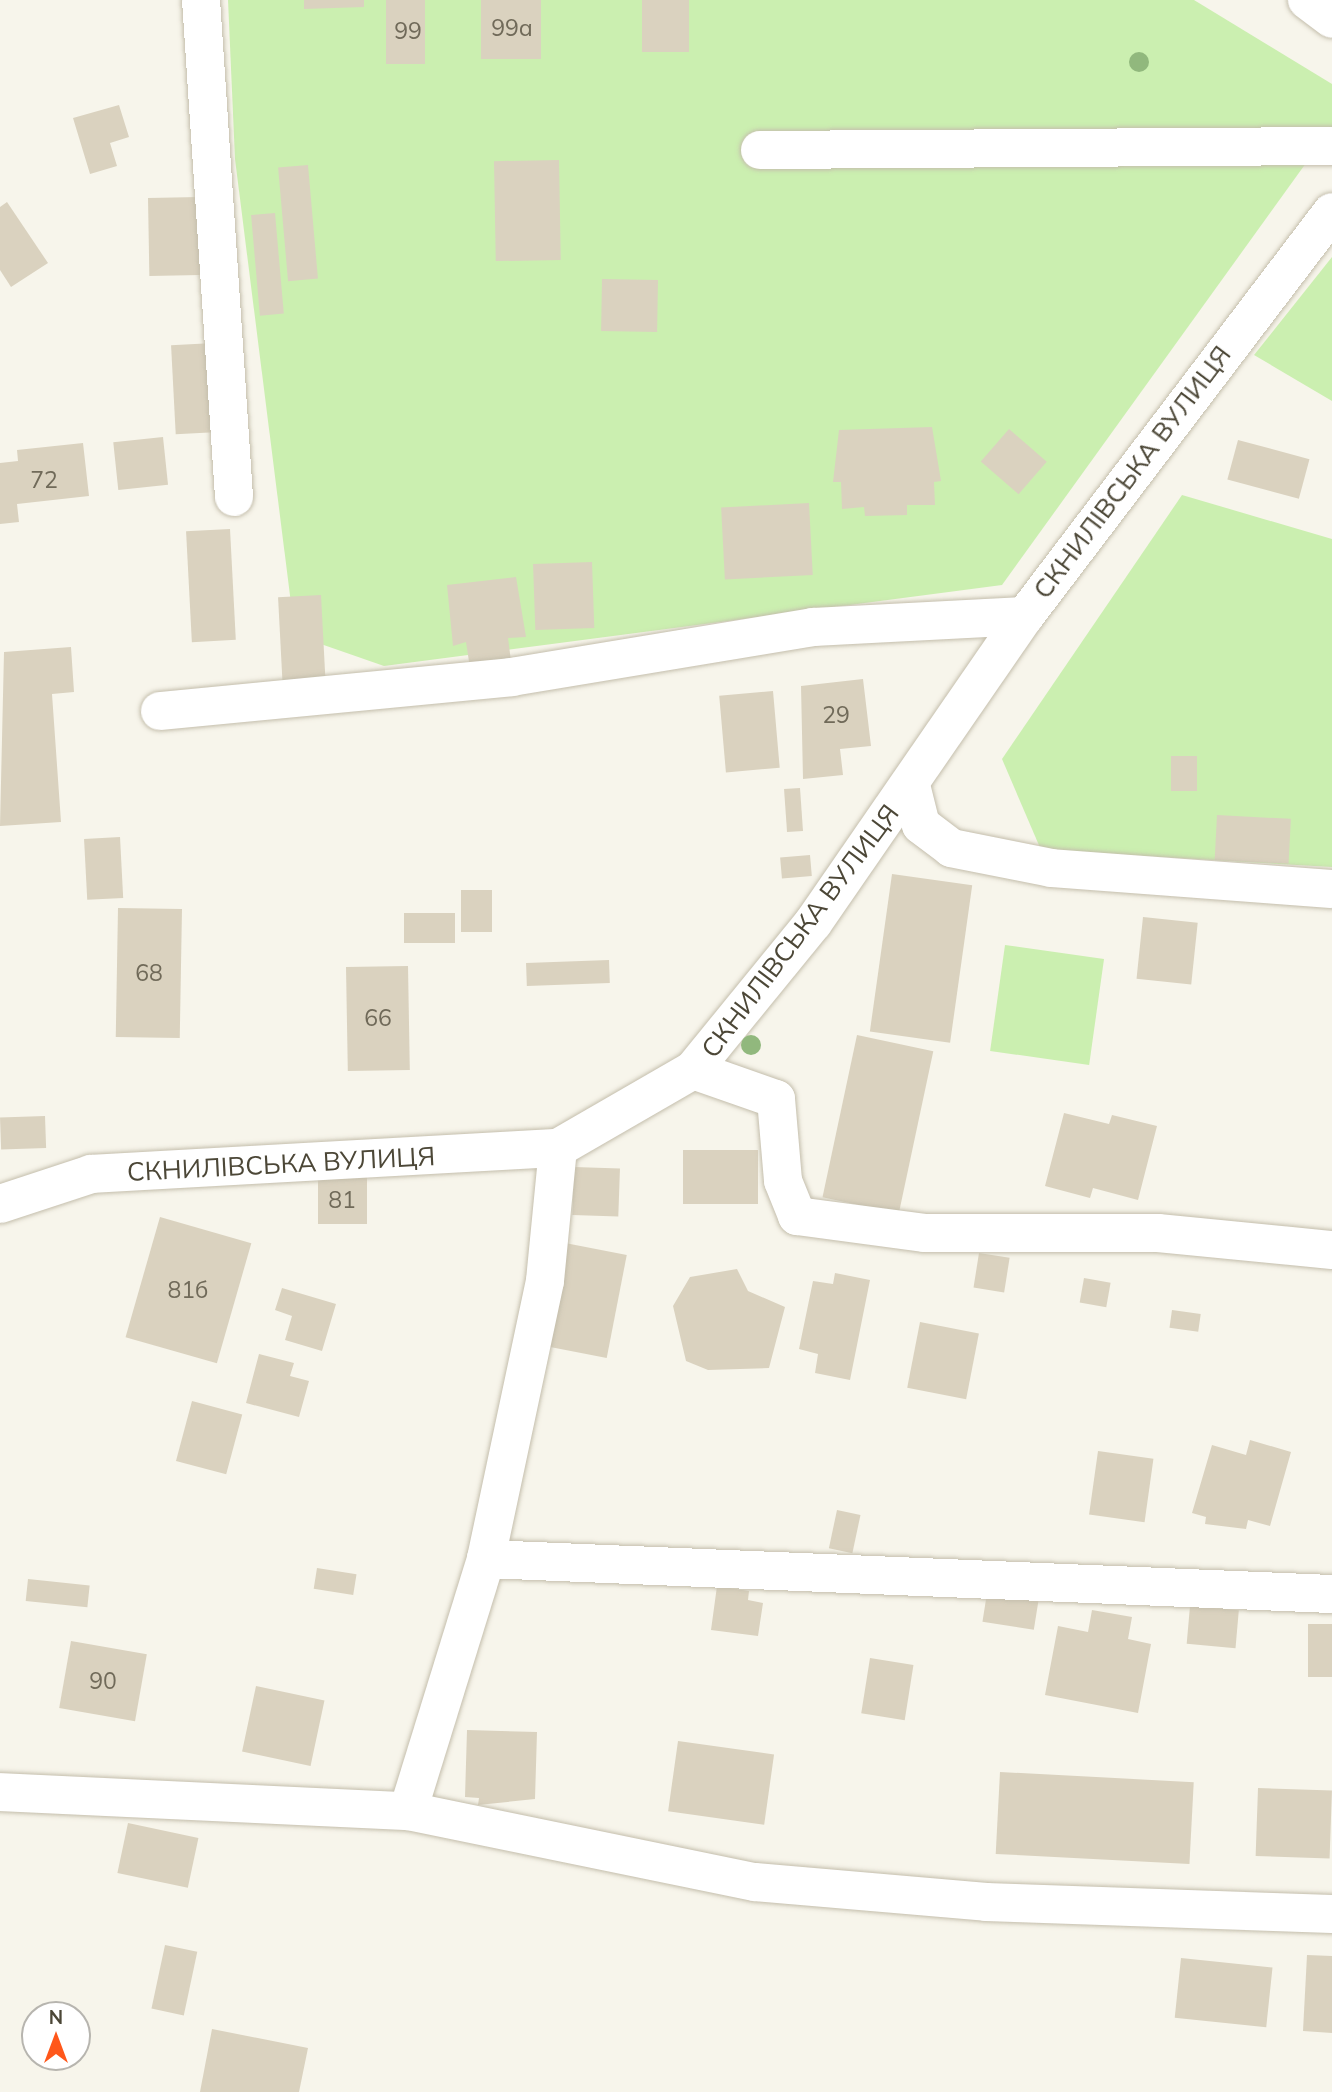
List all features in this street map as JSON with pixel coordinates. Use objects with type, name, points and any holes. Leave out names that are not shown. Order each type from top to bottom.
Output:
[{"type":"street","points":[[201,0],[234,497]]},
{"type":"street","points":[[1307,0],[1332,19]]},
{"type":"street","points":[[760,150],[1332,146]]},
{"type":"street","name":"СКНИЛІВСЬКА ВУЛИЦЯ","points":[[0,1204],[91,1174],[558,1148],[693,1070],[813,923],[911,785],[1025,616],[1332,212]]},
{"type":"street","points":[[160,712],[512,677],[813,627],[1025,616]]},
{"type":"street","points":[[911,785],[921,825],[951,848],[1051,868],[1332,889]]},
{"type":"street","points":[[693,1070],[776,1099],[783,1181],[796,1216],[924,1233],[1158,1233],[1332,1250]]},
{"type":"street","points":[[408,1811],[486,1559],[547,1269],[558,1148]]},
{"type":"street","points":[[486,1559],[1332,1594]]},
{"type":"street","points":[[0,1791],[408,1811],[755,1881],[986,1902],[1332,1914]]},
{"type":"green space","points":[[228,0],[1194,0],[1332,84],[1332,127],[1002,585],[384,666],[295,635],[235,159]]},
{"type":"green space","points":[[1332,257],[1332,401],[1254,355]]},
{"type":"green space","points":[[1182,495],[1332,539],[1332,867],[1041,850],[1002,759]]},
{"type":"green space","points":[[1005,945],[1104,959],[1089,1065],[990,1051]]},
{"type":"building","points":[[304,0],[364,0],[364,7],[304,9]]},
{"type":"building","points":[[386,0],[425,0],[425,64],[386,64]]},
{"type":"building","points":[[481,0],[541,0],[541,59],[481,59]]},
{"type":"building","points":[[642,0],[689,0],[689,52],[642,52]]},
{"type":"building","points":[[119,105],[129,137],[110,143],[117,166],[90,174],[73,118]]},
{"type":"building","points":[[559,160],[561,260],[496,261],[494,161]]},
{"type":"building","points":[[308,165],[318,279],[288,281],[278,168]]},
{"type":"building","points":[[199,197],[200,275],[149,276],[148,198]]},
{"type":"building","points":[[7,202],[48,263],[11,287],[0,270],[0,207]]},
{"type":"building","points":[[275,213],[284,314],[260,316],[251,215]]},
{"type":"building","points":[[602,279],[658,280],[657,332],[601,331]]},
{"type":"building","points":[[214,343],[219,432],[176,434],[171,345]]},
{"type":"building","points":[[932,427],[941,481],[934,482],[935,505],[907,505],[907,515],[865,516],[864,507],[842,509],[841,482],[833,482],[839,430]]},
{"type":"building","points":[[1009,429],[1047,462],[1019,494],[981,461]]},
{"type":"building","points":[[163,437],[168,485],[118,490],[113,442]]},
{"type":"building","points":[[1238,440],[1309,459],[1299,499],[1227,480]]},
{"type":"building","points":[[83,443],[89,496],[17,504],[19,522],[0,524],[0,463],[18,461],[17,450]]},
{"type":"building","points":[[809,503],[813,575],[725,580],[721,508]]},
{"type":"building","points":[[230,529],[236,640],[192,642],[186,531]]},
{"type":"building","points":[[592,562],[594,628],[535,630],[533,564]]},
{"type":"building","points":[[516,577],[526,637],[508,638],[511,661],[470,668],[466,642],[453,646],[447,585]]},
{"type":"building","points":[[321,595],[326,684],[283,686],[278,597]]},
{"type":"building","points":[[71,647],[74,692],[52,694],[61,822],[0,826],[4,652]]},
{"type":"building","points":[[863,679],[871,746],[840,749],[843,775],[803,779],[801,686]]},
{"type":"building","points":[[773,691],[780,768],[726,772],[719,696]]},
{"type":"building","points":[[1171,756],[1197,756],[1197,791],[1171,791]]},
{"type":"building","points":[[800,788],[803,831],[787,832],[784,789]]},
{"type":"building","points":[[1217,815],[1291,819],[1289,864],[1215,860]]},
{"type":"building","points":[[120,837],[123,898],[87,900],[84,839]]},
{"type":"building","points":[[810,855],[812,876],[782,879],[780,858]]},
{"type":"building","points":[[892,874],[972,885],[950,1043],[870,1031]]},
{"type":"building","points":[[461,890],[492,890],[492,932],[461,932]]},
{"type":"building","points":[[118,908],[182,909],[180,1038],[116,1037]]},
{"type":"building","points":[[404,913],[455,913],[455,943],[404,943]]},
{"type":"building","points":[[1143,917],[1198,923],[1191,984],[1137,979]]},
{"type":"building","points":[[609,960],[610,983],[527,986],[526,963]]},
{"type":"building","points":[[408,966],[410,1070],[348,1071],[346,967]]},
{"type":"building","points":[[857,1035],[933,1051],[899,1214],[822,1197]]},
{"type":"building","points":[[1064,1113],[1109,1124],[1112,1115],[1157,1126],[1138,1200],[1093,1188],[1090,1198],[1045,1186]]},
{"type":"building","points":[[45,1116],[46,1148],[1,1150],[0,1118]]},
{"type":"building","points":[[683,1150],[758,1150],[758,1204],[683,1204]]},
{"type":"building","points":[[574,1167],[620,1169],[618,1217],[572,1215]]},
{"type":"building","points":[[318,1175],[367,1175],[367,1224],[318,1224]]},
{"type":"building","points":[[160,1217],[251,1243],[217,1363],[126,1337]]},
{"type":"building","points":[[560,1242],[627,1255],[607,1358],[540,1345]]},
{"type":"building","points":[[979,1253],[1010,1258],[1004,1292],[974,1288]]},
{"type":"building","points":[[737,1269],[748,1291],[785,1307],[769,1368],[708,1370],[686,1361],[673,1306],[690,1277]]},
{"type":"building","points":[[835,1273],[870,1280],[850,1380],[815,1373],[818,1354],[799,1349],[813,1281],[833,1284]]},
{"type":"building","points":[[1084,1278],[1111,1283],[1106,1307],[1080,1303]]},
{"type":"building","points":[[282,1288],[336,1304],[322,1351],[285,1340],[292,1316],[275,1310]]},
{"type":"building","points":[[1172,1310],[1201,1314],[1198,1332],[1169,1328]]},
{"type":"building","points":[[920,1322],[979,1333],[966,1399],[907,1388]]},
{"type":"building","points":[[259,1354],[294,1363],[290,1376],[309,1381],[299,1417],[246,1403]]},
{"type":"building","points":[[192,1401],[242,1414],[226,1474],[176,1461]]},
{"type":"building","points":[[1250,1440],[1291,1452],[1270,1526],[1248,1520],[1246,1529],[1205,1524],[1206,1517],[1192,1513],[1212,1445],[1246,1455]]},
{"type":"building","points":[[1098,1451],[1153,1459],[1145,1522],[1089,1514]]},
{"type":"building","points":[[837,1510],[860,1515],[852,1553],[829,1548]]},
{"type":"building","points":[[317,1568],[357,1574],[353,1595],[314,1589]]},
{"type":"building","points":[[28,1579],[90,1585],[87,1607],[26,1601]]},
{"type":"building","points":[[717,1586],[749,1591],[748,1600],[763,1603],[758,1636],[711,1630]]},
{"type":"building","points":[[987,1593],[1038,1601],[1034,1630],[982,1622]]},
{"type":"building","points":[[1190,1606],[1239,1610],[1236,1648],[1187,1644]]},
{"type":"building","points":[[1092,1610],[1132,1617],[1128,1639],[1151,1644],[1138,1713],[1045,1695],[1058,1626],[1088,1632]]},
{"type":"building","points":[[1308,1624],[1332,1624],[1332,1677],[1308,1677]]},
{"type":"building","points":[[71,1641],[147,1654],[135,1721],[59,1708]]},
{"type":"building","points":[[870,1658],[913,1665],[905,1720],[861,1713]]},
{"type":"building","points":[[256,1686],[324,1701],[311,1766],[242,1752]]},
{"type":"building","points":[[467,1730],[537,1732],[535,1799],[478,1805],[479,1798],[465,1797]]},
{"type":"building","points":[[678,1741],[774,1754],[764,1825],[668,1811]]},
{"type":"building","points":[[1000,1772],[1194,1782],[1189,1864],[996,1854]]},
{"type":"building","points":[[1258,1788],[1332,1791],[1330,1859],[1256,1856]]},
{"type":"building","points":[[128,1823],[198,1838],[188,1888],[117,1873]]},
{"type":"building","points":[[165,1945],[197,1952],[184,2015],[151,2009]]},
{"type":"building","points":[[1307,1955],[1332,1956],[1332,2033],[1303,2031]]},
{"type":"building","points":[[1181,1958],[1272,1968],[1266,2027],[1175,2018]]},
{"type":"building","points":[[212,2029],[308,2048],[299,2092],[200,2092]]}]
